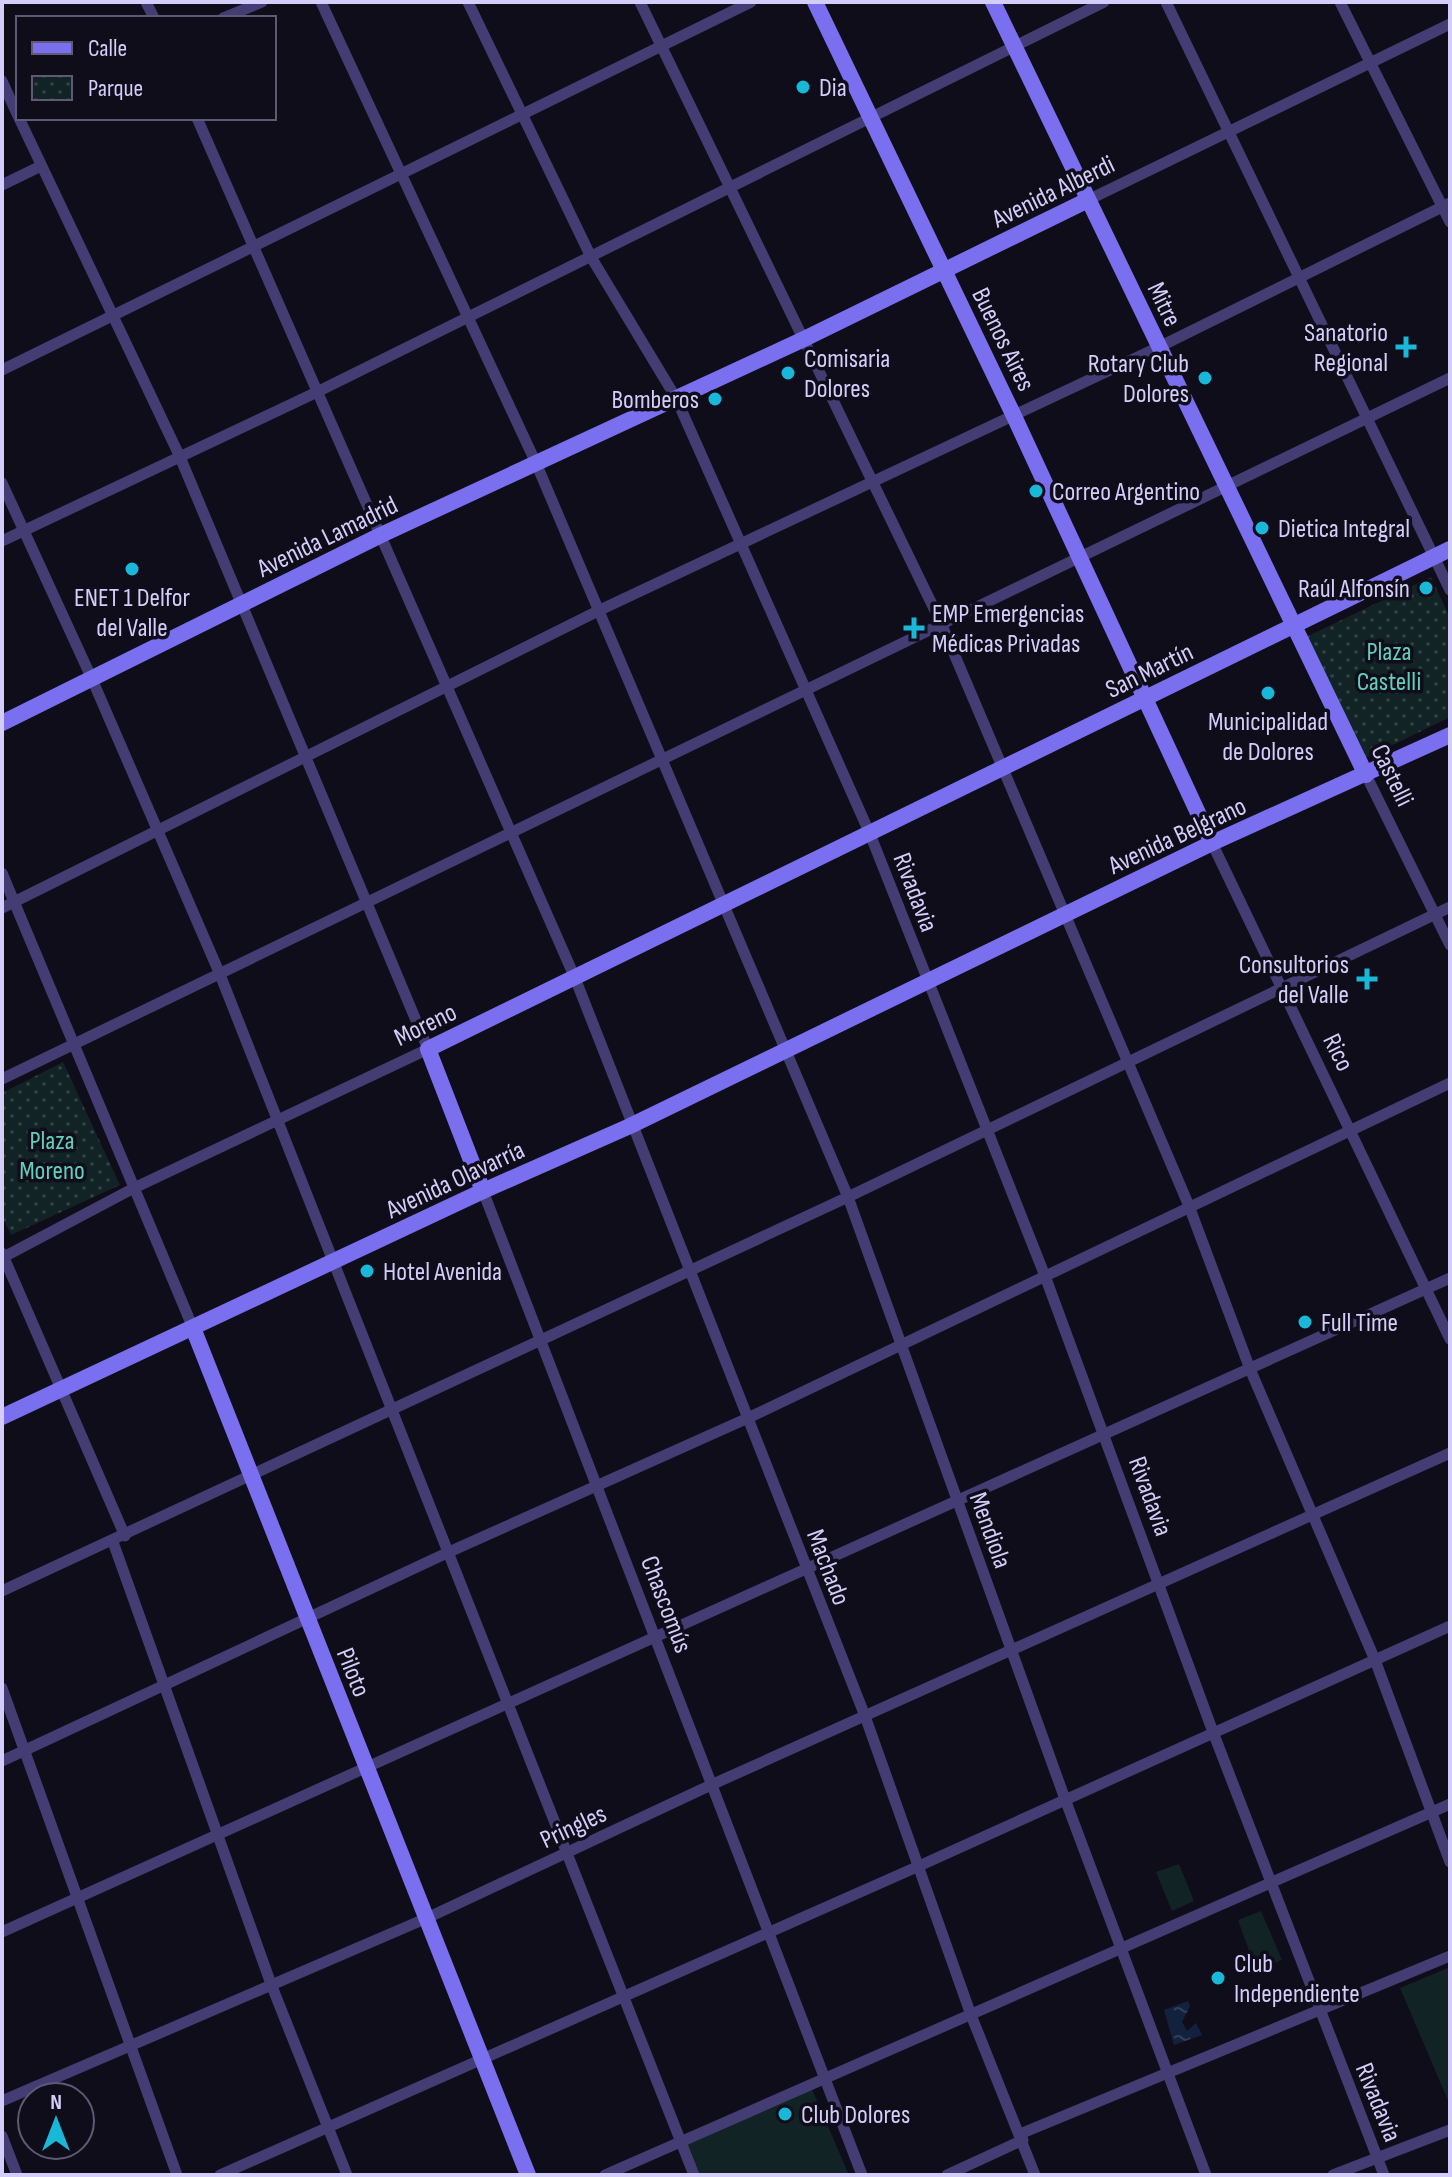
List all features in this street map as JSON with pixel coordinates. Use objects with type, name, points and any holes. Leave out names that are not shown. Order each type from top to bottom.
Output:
[{"type":"main road","name":"Buenos Aires","points":[[815,2],[1147,699]]},
{"type":"main road","name":"Mitre","points":[[993,2],[1293,627]]},
{"type":"main road","name":"Avenida Alberdi","points":[[676,398],[1088,200]]},
{"type":"main road","name":"Avenida Lamadrid","points":[[2,723],[381,535],[676,398]]},
{"type":"main road","name":"San Martín","points":[[870,834],[1450,549]]},
{"type":"main road","name":"Castelli","points":[[1293,627],[1366,775]]},
{"type":"main road","name":"Rico","points":[[1147,699],[1212,843]]},
{"type":"main road","name":"Avenida Belgrano","points":[[927,982],[1212,843],[1450,735]]},
{"type":"main road","name":"Moreno","points":[[428,1049],[870,834]]},
{"type":"main road","name":"Avenida Olavarría","points":[[2,1417],[483,1191],[630,1126],[927,982]]},
{"type":"main road","name":"Chascomús","points":[[428,1049],[483,1191]]},
{"type":"main road","name":"Piloto","points":[[193,1328],[427,1918],[480,2061],[528,2175]]},
{"type":"street","points":[[228,16],[262,2]]},
{"type":"street","name":"Mendiola","points":[[321,2],[536,463],[848,1197],[1065,1799],[1206,2175]]},
{"type":"street","name":"Rivadavia","points":[[468,2],[591,257],[676,398],[870,834],[1045,1276],[1213,1732],[1384,2175]]},
{"type":"street","points":[[640,2],[941,623],[1189,1206],[1250,1369],[1375,1660],[1450,1862]]},
{"type":"street","points":[[2,370],[751,2]]},
{"type":"street","points":[[2,541],[317,392],[1104,2]]},
{"type":"street","points":[[1166,2],[1450,590]]},
{"type":"street","points":[[1340,2],[1446,205],[1450,222]]},
{"type":"street","name":"Avenida Alberdi","points":[[1088,200],[1450,24]]},
{"type":"street","points":[[2,81],[16,109]]},
{"type":"street","points":[[21,120],[180,457],[428,1049]]},
{"type":"street","name":"Machado","points":[[198,120],[575,978],[630,1126],[691,1270],[865,1716],[971,2015],[1035,2175]]},
{"type":"street","points":[[2,185],[41,166]]},
{"type":"street","points":[[2,908],[600,610],[1159,347],[1446,205]]},
{"type":"street","points":[[2,1079],[1450,378]]},
{"type":"street","points":[[2,483],[92,679],[219,972],[694,2175]]},
{"type":"street","name":"Castelli","points":[[1366,775],[1450,945]]},
{"type":"street","name":"Rico","points":[[1212,843],[1450,1339]]},
{"type":"street","name":"Piloto","points":[[2,873],[193,1328]]},
{"type":"street","points":[[2,1591],[119,1539],[251,1472],[848,1197],[1450,907]]},
{"type":"street","name":"Moreno","points":[[3,1256],[134,1188],[428,1049]]},
{"type":"street","points":[[2,1761],[449,1552],[903,1346],[1450,1083]]},
{"type":"street","name":"Chascomús","points":[[483,1191],[862,2175]]},
{"type":"street","points":[[3,1256],[62,1388],[119,1539],[164,1685],[271,1984],[347,2175]]},
{"type":"street","points":[[2,1932],[1104,1431],[1450,1278]]},
{"type":"street","name":"Pringles","points":[[2,2101],[427,1918],[711,1785],[1450,1453]]},
{"type":"street","points":[[220,2175],[769,1933],[1450,1626]]},
{"type":"street","points":[[2,1688],[177,2175]]},
{"type":"street","points":[[605,2175],[1450,1804]]},
{"type":"street","points":[[947,2175],[1021,2137],[1166,2073],[1450,1956]]},
{"type":"street","points":[[1333,2175],[1450,2130]]},
{"type":"street","points":[[2,2136],[17,2175]]},
{"type":"green space","name":"Plaza Castelli","points":[[1431,577],[1450,618],[1450,717],[1364,759],[1306,637]]},
{"type":"green space","name":"Plaza Moreno","points":[[63,1062],[120,1185],[11,1235],[2,1216],[2,1093]]},
{"type":"green space","points":[[1179,1864],[1194,1901],[1172,1911],[1156,1872]]},
{"type":"green space","points":[[1261,1911],[1282,1960],[1256,1970],[1238,1920]]},
{"type":"green space","points":[[1450,1967],[1450,2105],[1400,1988]]},
{"type":"green space","name":"Club Dolores","points":[[811,2087],[849,2175],[699,2175],[685,2141]]},
{"type":"water","points":[[1188,2001],[1190,2006],[1182,2022],[1187,2031],[1196,2023],[1202,2035],[1174,2045],[1164,2010]]},
{"type":"place","name":"Dia","points":[[803,87]]},
{"type":"place","name":"Sanatorio Regional","points":[[1406,347]]},
{"type":"place","name":"Comisaria Dolores","points":[[788,373]]},
{"type":"place","name":"Rotary Club Dolores","points":[[1205,378]]},
{"type":"place","name":"Bomberos","points":[[715,399]]},
{"type":"place","name":"Correo Argentino","points":[[1036,491]]},
{"type":"place","name":"Dietica Integral","points":[[1262,528]]},
{"type":"place","name":"ENET 1 Delfor del Valle","points":[[132,569]]},
{"type":"place","name":"Raúl Alfonsín","points":[[1426,588]]},
{"type":"place","name":"EMP Emergencias Médicas Privadas","points":[[914,628]]},
{"type":"place","name":"Municipalidad de Dolores","points":[[1268,693]]},
{"type":"place","name":"Consultorios del Valle","points":[[1367,979]]},
{"type":"place","name":"Hotel Avenida","points":[[367,1271]]},
{"type":"place","name":"Full Time","points":[[1305,1322]]},
{"type":"place","name":"Club Independiente","points":[[1218,1978]]},
{"type":"place","name":"Club Dolores","points":[[785,2114]]}]
